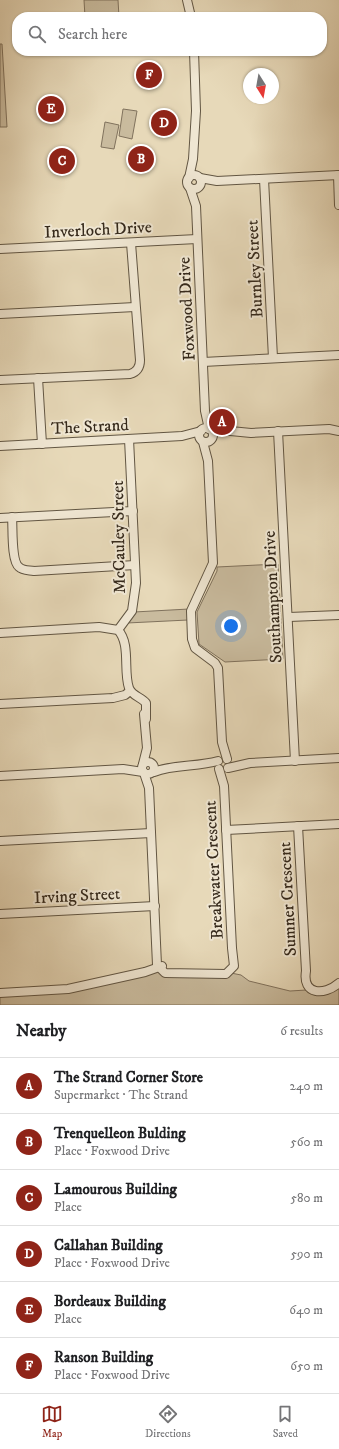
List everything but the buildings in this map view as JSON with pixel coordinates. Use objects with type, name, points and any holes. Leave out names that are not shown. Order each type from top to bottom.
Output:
[{"type":"street","points":[[187,0],[190,12]]},
{"type":"street","name":"Foxwood Drive","points":[[194,56],[196,111],[193,159],[187,184],[190,188],[196,206]]},
{"type":"street","name":"Foxwood Drive","points":[[193,159],[200,182],[196,206],[205,430]]},
{"type":"street","points":[[189,178],[194,175],[200,182]]},
{"type":"street","points":[[200,182],[338,175],[339,205]]},
{"type":"street","name":"Burnley Street","points":[[264,179],[273,358]]},
{"type":"street","points":[[190,188],[195,189],[200,182]]},
{"type":"street","name":"Inverloch Drive","points":[[0,249],[197,239]]},
{"type":"street","points":[[0,380],[130,374],[140,366],[131,242]]},
{"type":"street","points":[[0,314],[135,307]]},
{"type":"street","points":[[203,362],[339,355]]},
{"type":"street","points":[[38,378],[42,444]]},
{"type":"street","name":"The Strand","points":[[329,429],[339,426]]},
{"type":"street","name":"The Strand","points":[[0,446],[182,436],[205,430],[231,432],[329,429],[339,431]]},
{"type":"street","points":[[208,461],[199,436],[205,430],[213,433],[208,461],[213,563],[191,611],[192,639],[195,648],[215,663],[218,668],[223,764]]},
{"type":"street","name":"Southampton Drive","points":[[278,431],[289,617],[295,761]]},
{"type":"street","name":"The Strand","points":[[212,440],[231,432]]},
{"type":"street","name":"The Strand","points":[[182,436],[202,441]]},
{"type":"street","name":"McCauley Street","points":[[119,629],[130,615],[133,608],[136,584],[129,439]]},
{"type":"street","points":[[202,441],[207,442],[212,440]]},
{"type":"street","points":[[0,518],[133,511]]},
{"type":"street","points":[[12,517],[12,564],[17,571],[24,573],[35,570],[135,564]]},
{"type":"street","points":[[289,617],[339,615]]},
{"type":"street","points":[[0,633],[99,628],[113,625],[125,636],[124,645],[126,674],[129,692],[146,703],[157,951],[160,967],[68,989],[0,993]]},
{"type":"street","points":[[0,704],[113,698],[129,692]]},
{"type":"street","points":[[0,776],[339,758]]},
{"type":"street","name":"Breakwater Crescent","points":[[160,967],[179,972],[214,973],[230,968],[233,953],[223,764]]},
{"type":"street","points":[[226,830],[339,824]]},
{"type":"street","name":"Sumner Crescent","points":[[298,826],[306,971],[310,985],[318,988],[336,986]]},
{"type":"street","points":[[0,841],[151,833]]},
{"type":"street","name":"Irving Street","points":[[0,914],[155,906]]},
{"type":"shaded area","points":[[84,0],[118,0],[119,12],[85,12]]},
{"type":"shaded area","points":[[0,44],[2,44],[7,127],[0,127]]},
{"type":"shaded area","points":[[123,109],[137,111],[132,139],[119,136]]},
{"type":"shaded area","points":[[105,122],[119,125],[114,149],[101,147]]},
{"type":"shaded area","points":[[278,564],[283,659],[225,662],[199,644],[197,612],[217,571],[217,567]]},
{"type":"shaded area","points":[[189,609],[188,620],[127,623],[134,612]]},
{"type":"shaded area","points":[[159,971],[231,973],[241,975],[249,981],[290,991],[339,988],[339,1005],[0,1005],[0,996]]},
{"type":"place","name":"Ranson Building","points":[[149,75]]},
{"type":"place","name":"Bordeaux Building","points":[[51,109]]},
{"type":"place","name":"Callahan Building","points":[[164,123]]},
{"type":"place","name":"Trenquelleon Bulding","points":[[141,159]]},
{"type":"place","name":"Lamourous Building","points":[[62,161]]},
{"type":"place","name":"The Strand Corner Store","points":[[222,422]]}]
